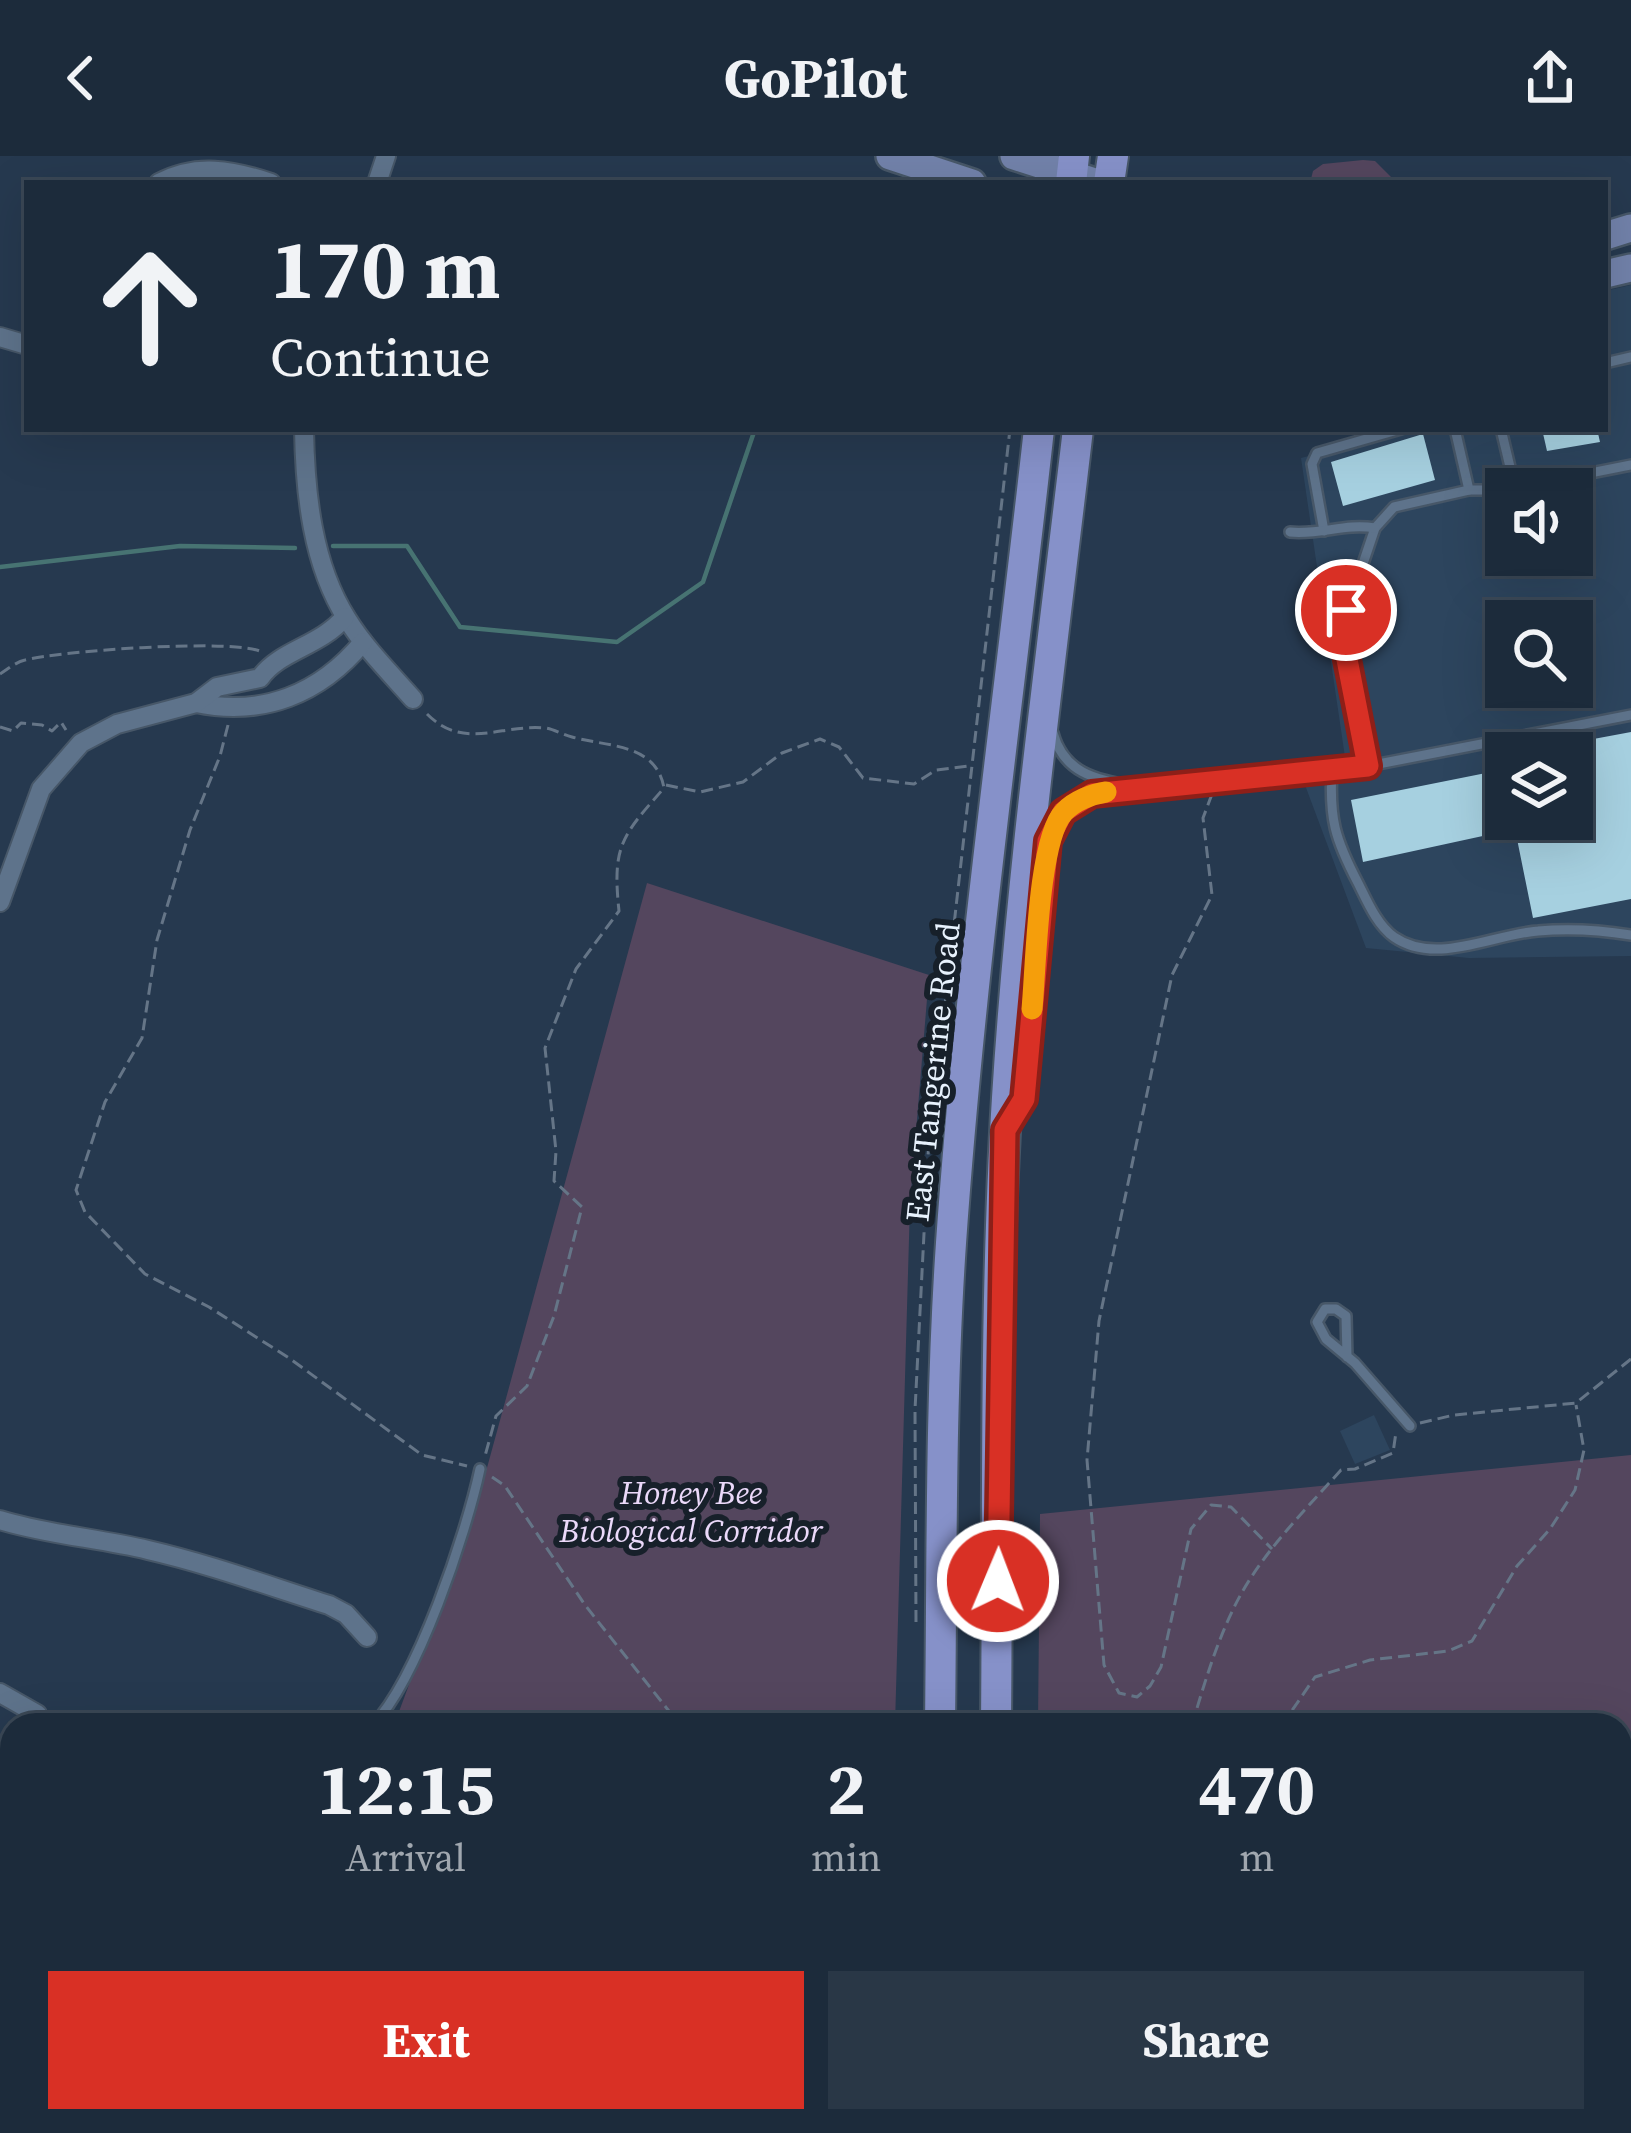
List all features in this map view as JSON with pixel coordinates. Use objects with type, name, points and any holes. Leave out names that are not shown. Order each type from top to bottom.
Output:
[{"type":"main road","points":[[890,156],[963,180]]},
{"type":"main road","points":[[1014,156],[1079,174]]},
{"type":"main road","name":"East Tangerine Road","points":[[940,1713],[951,1244],[1039,432]]},
{"type":"main road","points":[[996,1711],[1005,1130],[1022,920],[1078,432]]},
{"type":"street","points":[[170,180],[207,170],[233,170],[262,180]]},
{"type":"street","points":[[299,432],[313,528],[345,617],[412,699]]},
{"type":"street","points":[[196,703],[218,687],[260,678],[274,663],[327,637],[345,617]]},
{"type":"street","points":[[0,902],[40,789],[79,745],[116,724],[196,703],[233,706],[288,700],[345,664],[364,642]]},
{"type":"street","points":[[0,1520],[54,1535],[185,1558],[329,1605],[346,1614],[367,1637]]},
{"type":"street","points":[[0,1694],[36,1713]]},
{"type":"lane","points":[[1324,531],[1312,464],[1317,453],[1390,432]]},
{"type":"lane","points":[[1457,432],[1469,490]]},
{"type":"lane","points":[[1502,432],[1507,468]]},
{"type":"lane","points":[[1593,473],[1631,465]]},
{"type":"lane","points":[[1368,766],[1341,629],[1376,528],[1394,507],[1485,490]]},
{"type":"lane","points":[[1290,532],[1324,531],[1348,524],[1376,528]]},
{"type":"lane","points":[[1046,704],[1058,750],[1085,777],[1142,788]]},
{"type":"lane","points":[[1005,1130],[1024,1099],[1048,841],[1063,812],[1092,794],[1368,766],[1631,715]]},
{"type":"lane","points":[[1332,769],[1329,809],[1335,839],[1373,913],[1391,935],[1413,946],[1448,949],[1532,931],[1588,928],[1631,934]]},
{"type":"lane","points":[[1347,1357],[1346,1316],[1325,1309],[1317,1322],[1326,1340],[1410,1426]]},
{"type":"lane","points":[[385,1713],[416,1656],[471,1511],[480,1469]]},
{"type":"path","points":[[0,674],[23,660],[223,645],[253,647],[274,663]]},
{"type":"path","points":[[412,699],[441,728],[457,735],[546,728],[637,750],[662,771],[664,784],[624,833],[615,872],[619,911],[575,969],[545,1048],[556,1150],[554,1181],[582,1207],[554,1316],[534,1369],[527,1386],[496,1416],[480,1469]]},
{"type":"path","points":[[233,706],[157,940],[142,1037],[105,1102],[76,1190],[85,1212],[145,1274],[209,1307],[289,1358],[422,1455],[480,1469],[505,1486],[585,1605],[670,1713]]},
{"type":"path","points":[[0,728],[13,731],[21,723],[52,731],[61,722],[79,745]]},
{"type":"path","points":[[664,784],[700,792],[743,782],[782,753],[820,740],[839,747],[863,778],[914,784],[936,770],[971,766]]},
{"type":"path","points":[[1216,781],[1202,818],[1213,895],[1172,975],[1099,1322],[1087,1460],[1104,1665],[1119,1693],[1137,1697],[1161,1667],[1191,1529],[1211,1505],[1231,1508],[1272,1549]]},
{"type":"path","points":[[1196,1713],[1240,1594],[1272,1549],[1341,1470],[1393,1453],[1396,1430],[1410,1426],[1454,1414],[1576,1403],[1631,1359]]},
{"type":"path","points":[[1290,1713],[1316,1677],[1370,1660],[1448,1651],[1472,1640],[1516,1566],[1550,1529],[1575,1490],[1584,1450],[1576,1403]]},
{"type":"shaded area","points":[[1631,285],[1631,956],[1469,958],[1366,948],[1302,777],[1345,757],[1301,458],[1402,432],[1608,432],[1608,290]]},
{"type":"shaded area","points":[[1374,1415],[1390,1450],[1355,1464],[1340,1431]]},
{"type":"green space","points":[[1375,161],[1390,180],[1311,180],[1313,171],[1323,164]]},
{"type":"green space","name":"Honey Bee Biological Corridor","points":[[647,883],[929,975],[910,1204],[895,1713],[398,1713],[479,1497]]},
{"type":"green space","points":[[1631,1455],[1631,1713],[1038,1713],[1040,1514]]},
{"type":"building","points":[[1543,432],[1598,432],[1600,442],[1547,451]]},
{"type":"building","points":[[1423,434],[1435,480],[1343,506],[1331,462]]},
{"type":"building","points":[[1631,732],[1631,899],[1533,918],[1517,840],[1593,840],[1593,739]]},
{"type":"building","points":[[1485,773],[1485,836],[1363,862],[1351,800]]},
{"type":"waterway","points":[[333,546],[407,546],[460,627],[617,642],[703,582],[754,432]]},
{"type":"waterway","points":[[0,567],[180,546],[295,548]]},
{"type":"slow traffic","points":[[1032,1009],[1048,841],[1063,812],[1092,794],[1106,792]]},
{"type":"route","points":[[998,1581],[1005,1130],[1024,1099],[1048,841],[1063,812],[1092,794],[1368,766],[1341,629],[1346,610]]}]
